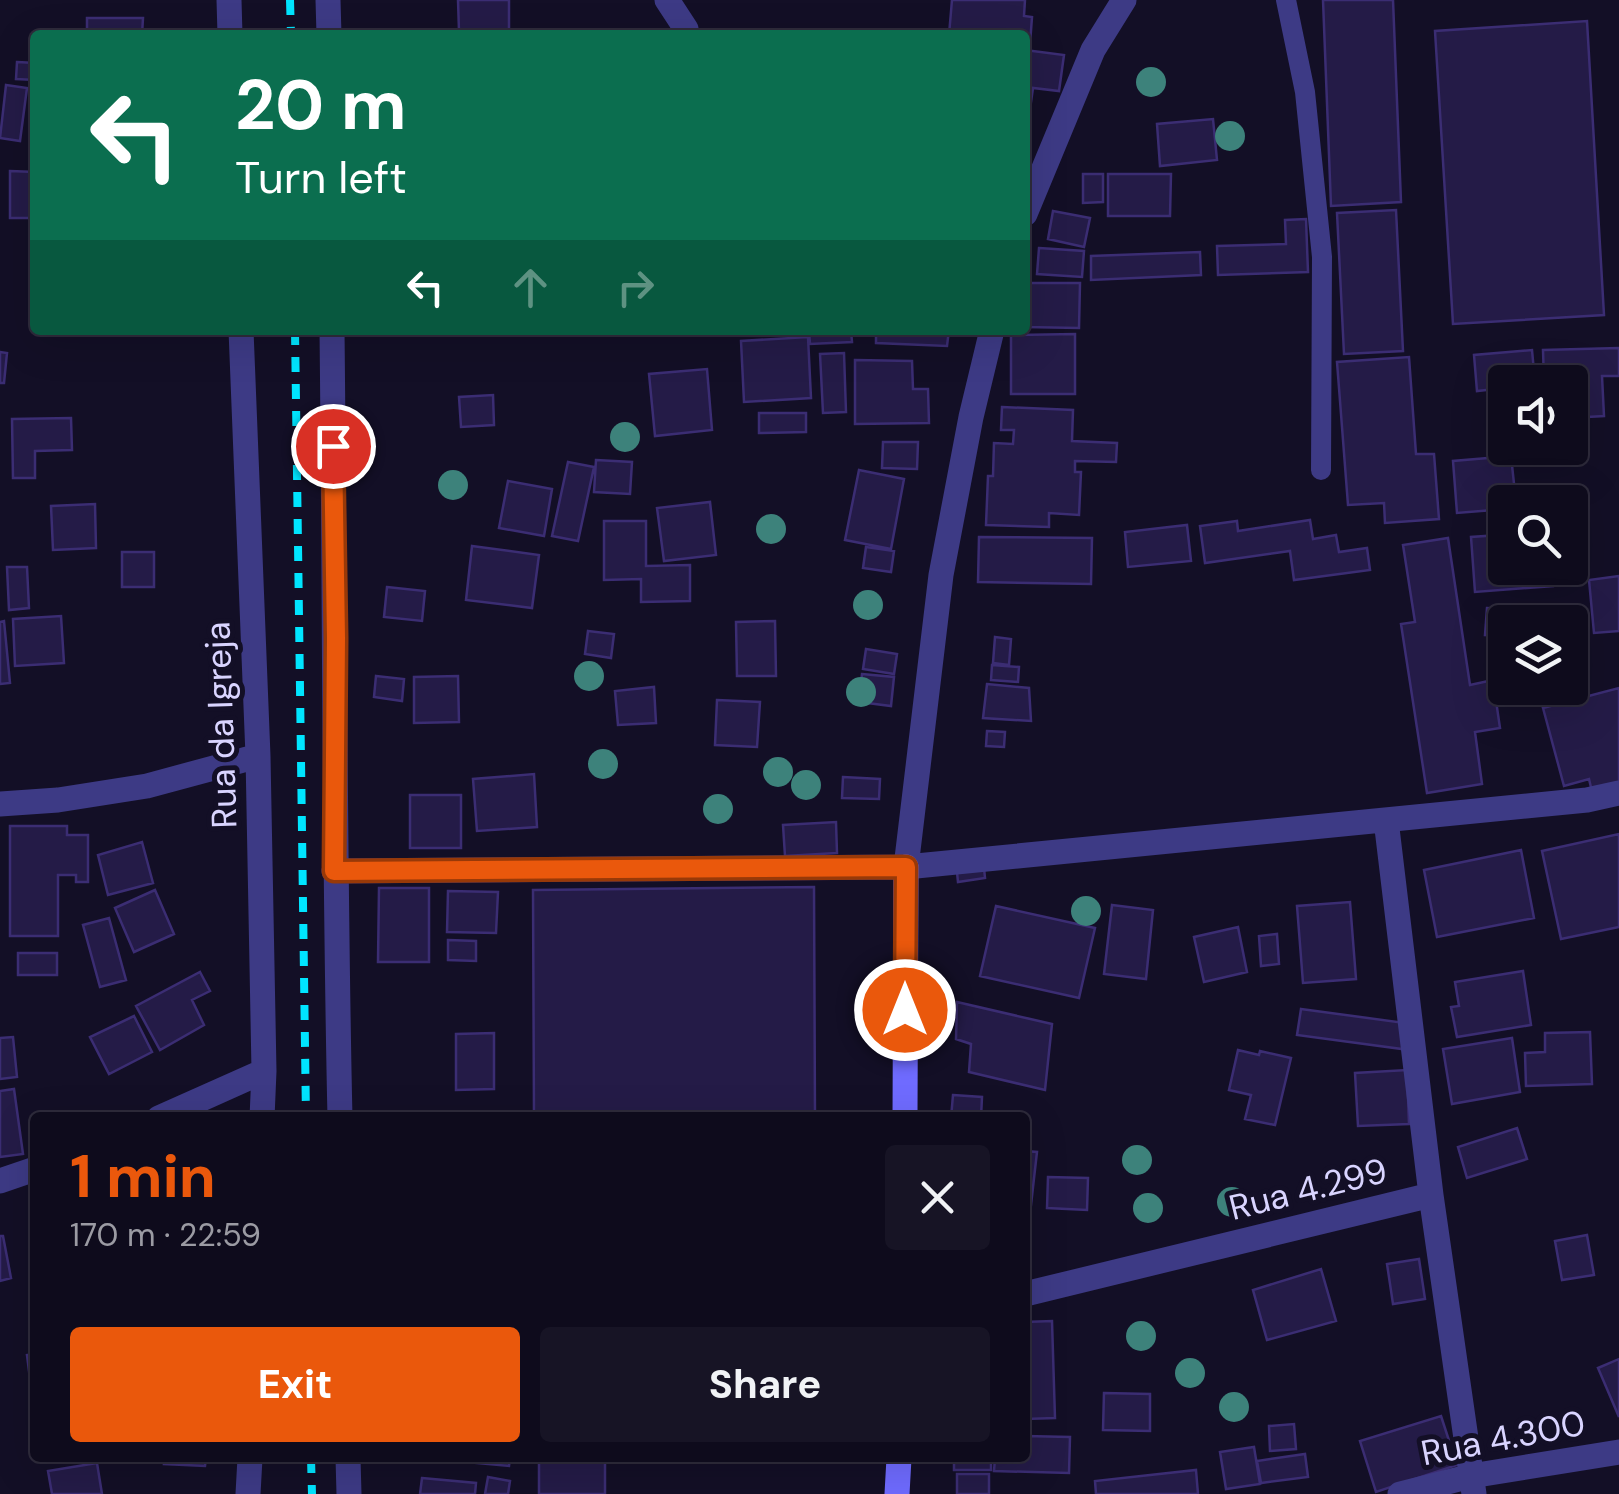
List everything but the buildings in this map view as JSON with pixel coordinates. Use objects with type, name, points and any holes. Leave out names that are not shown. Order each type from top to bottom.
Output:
[{"type":"street","points":[[229,0],[230,30]]},
{"type":"street","points":[[328,0],[329,30]]},
{"type":"street","points":[[667,0],[686,30]]},
{"type":"street","points":[[1030,202],[1092,50],[1124,0]]},
{"type":"street","name":"Rua da Igreja","points":[[241,335],[258,756],[262,1112]]},
{"type":"street","points":[[332,335],[334,871],[340,1112]]},
{"type":"street","points":[[905,1112],[906,867],[941,575],[991,335]]},
{"type":"street","points":[[0,804],[58,800],[147,786],[258,756]]},
{"type":"street","points":[[334,871],[906,867],[1619,794]]},
{"type":"street","points":[[1386,820],[1431,1195]]},
{"type":"street","points":[[172,1112],[264,1071]]},
{"type":"street","points":[[0,1181],[30,1171]]},
{"type":"street","name":"Rua 4.299","points":[[1030,1293],[1431,1195],[1473,1485]]},
{"type":"street","name":"Rua 4.300","points":[[1400,1494],[1473,1485],[1619,1452]]},
{"type":"street","points":[[248,1494],[250,1462]]},
{"type":"street","points":[[348,1462],[349,1494]]},
{"type":"street","points":[[898,1494],[899,1462]]},
{"type":"lane","points":[[1286,0],[1305,92],[1322,257],[1320,470]]},
{"type":"railway","points":[[290,0],[291,30]]},
{"type":"railway","points":[[295,335],[306,1112]]},
{"type":"railway","points":[[311,1462],[312,1494]]},
{"type":"route","points":[[333,446],[334,871],[906,867],[905,1010]]}]
